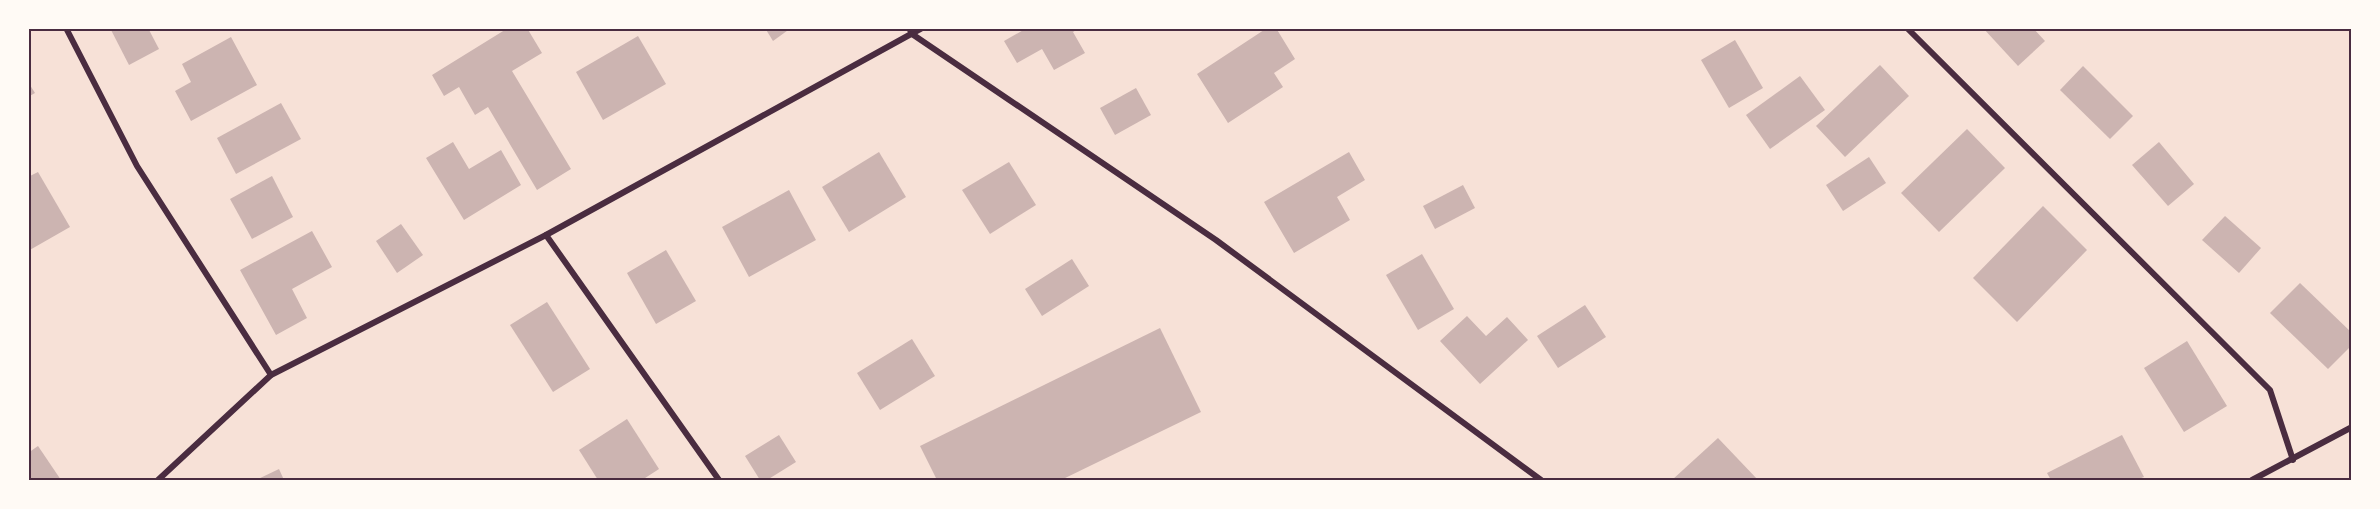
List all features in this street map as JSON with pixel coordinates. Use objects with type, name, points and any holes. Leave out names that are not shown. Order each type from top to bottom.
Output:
[{"type":"street","points":[[66,28],[137,166],[272,375]]},
{"type":"street","points":[[158,480],[272,375],[546,235],[910,31],[922,28]]},
{"type":"street","points":[[1907,28],[2270,390],[2293,460]]},
{"type":"street","points":[[910,31],[1216,240],[1541,480]]},
{"type":"street","points":[[546,235],[719,480]]},
{"type":"street","points":[[2252,480],[2352,427]]},
{"type":"building","points":[[110,28],[148,28],[159,49],[129,65]]},
{"type":"building","points":[[508,28],[527,28],[542,53],[512,71],[571,169],[537,190],[488,107],[475,115],[459,87],[444,96],[432,75]]},
{"type":"building","points":[[765,28],[791,28],[773,41]]},
{"type":"building","points":[[1027,28],[1079,28],[1073,32],[1085,53],[1054,70],[1042,49],[1017,63],[1004,41]]},
{"type":"building","points":[[1267,28],[1276,28],[1295,59],[1274,73],[1283,87],[1228,123],[1197,74]]},
{"type":"building","points":[[1983,28],[2033,28],[2045,41],[2018,66]]},
{"type":"building","points":[[638,36],[666,84],[603,120],[576,72]]},
{"type":"building","points":[[231,37],[257,85],[191,121],[175,91],[191,82],[182,64]]},
{"type":"building","points":[[1735,40],[1763,88],[1729,108],[1701,60]]},
{"type":"building","points":[[1880,65],[1909,96],[1845,157],[1816,126]]},
{"type":"building","points":[[2083,66],[2133,116],[2110,139],[2060,90]]},
{"type":"building","points":[[1800,76],[1825,110],[1770,149],[1746,115]]},
{"type":"building","points":[[28,82],[35,93],[28,97]]},
{"type":"building","points":[[1136,88],[1151,115],[1115,135],[1100,108]]},
{"type":"building","points":[[281,103],[301,139],[236,174],[217,138]]},
{"type":"building","points":[[1967,129],[2005,168],[1939,232],[1901,193]]},
{"type":"building","points":[[453,142],[469,169],[501,150],[521,185],[464,220],[426,158]]},
{"type":"building","points":[[2159,142],[2194,184],[2168,206],[2132,165]]},
{"type":"building","points":[[879,152],[906,197],[849,232],[822,187]]},
{"type":"building","points":[[1349,152],[1365,180],[1337,197],[1350,220],[1294,253],[1264,202]]},
{"type":"building","points":[[1869,157],[1886,183],[1843,211],[1826,185]]},
{"type":"building","points":[[1009,162],[1036,205],[990,234],[962,190]]},
{"type":"building","points":[[38,172],[70,227],[28,251],[28,177]]},
{"type":"building","points":[[272,176],[293,217],[252,239],[230,199]]},
{"type":"building","points":[[1463,185],[1475,208],[1435,229],[1423,206]]},
{"type":"building","points":[[789,190],[816,240],[749,277],[722,227]]},
{"type":"building","points":[[2043,206],[2087,250],[2017,322],[1973,278]]},
{"type":"building","points":[[2225,216],[2261,248],[2239,273],[2202,240]]},
{"type":"building","points":[[401,224],[423,255],[397,273],[376,241]]},
{"type":"building","points":[[312,231],[332,267],[292,289],[307,318],[276,335],[240,270]]},
{"type":"building","points":[[666,250],[696,301],[656,324],[627,273]]},
{"type":"building","points":[[1422,254],[1454,309],[1418,330],[1386,275]]},
{"type":"building","points":[[1072,259],[1089,286],[1042,316],[1025,289]]},
{"type":"building","points":[[2300,283],[2352,333],[2352,345],[2328,369],[2270,313]]},
{"type":"building","points":[[547,302],[590,369],[553,392],[510,325]]},
{"type":"building","points":[[1585,305],[1606,337],[1558,368],[1537,336]]},
{"type":"building","points":[[1467,316],[1486,336],[1507,317],[1528,340],[1480,384],[1440,341]]},
{"type":"building","points":[[1160,328],[1201,412],[1061,480],[937,480],[920,446]]},
{"type":"building","points":[[912,339],[935,376],[880,410],[857,373]]},
{"type":"building","points":[[2187,341],[2227,406],[2184,432],[2144,368]]},
{"type":"building","points":[[627,419],[659,469],[642,480],[598,480],[579,450]]},
{"type":"building","points":[[779,435],[796,462],[767,480],[760,480],[745,456]]},
{"type":"building","points":[[2122,435],[2144,477],[2136,480],[2051,480],[2047,473]]},
{"type":"building","points":[[1718,438],[1758,480],[1672,480]]},
{"type":"building","points":[[38,446],[61,480],[28,480],[28,453]]},
{"type":"building","points":[[279,469],[284,480],[256,480]]}]
